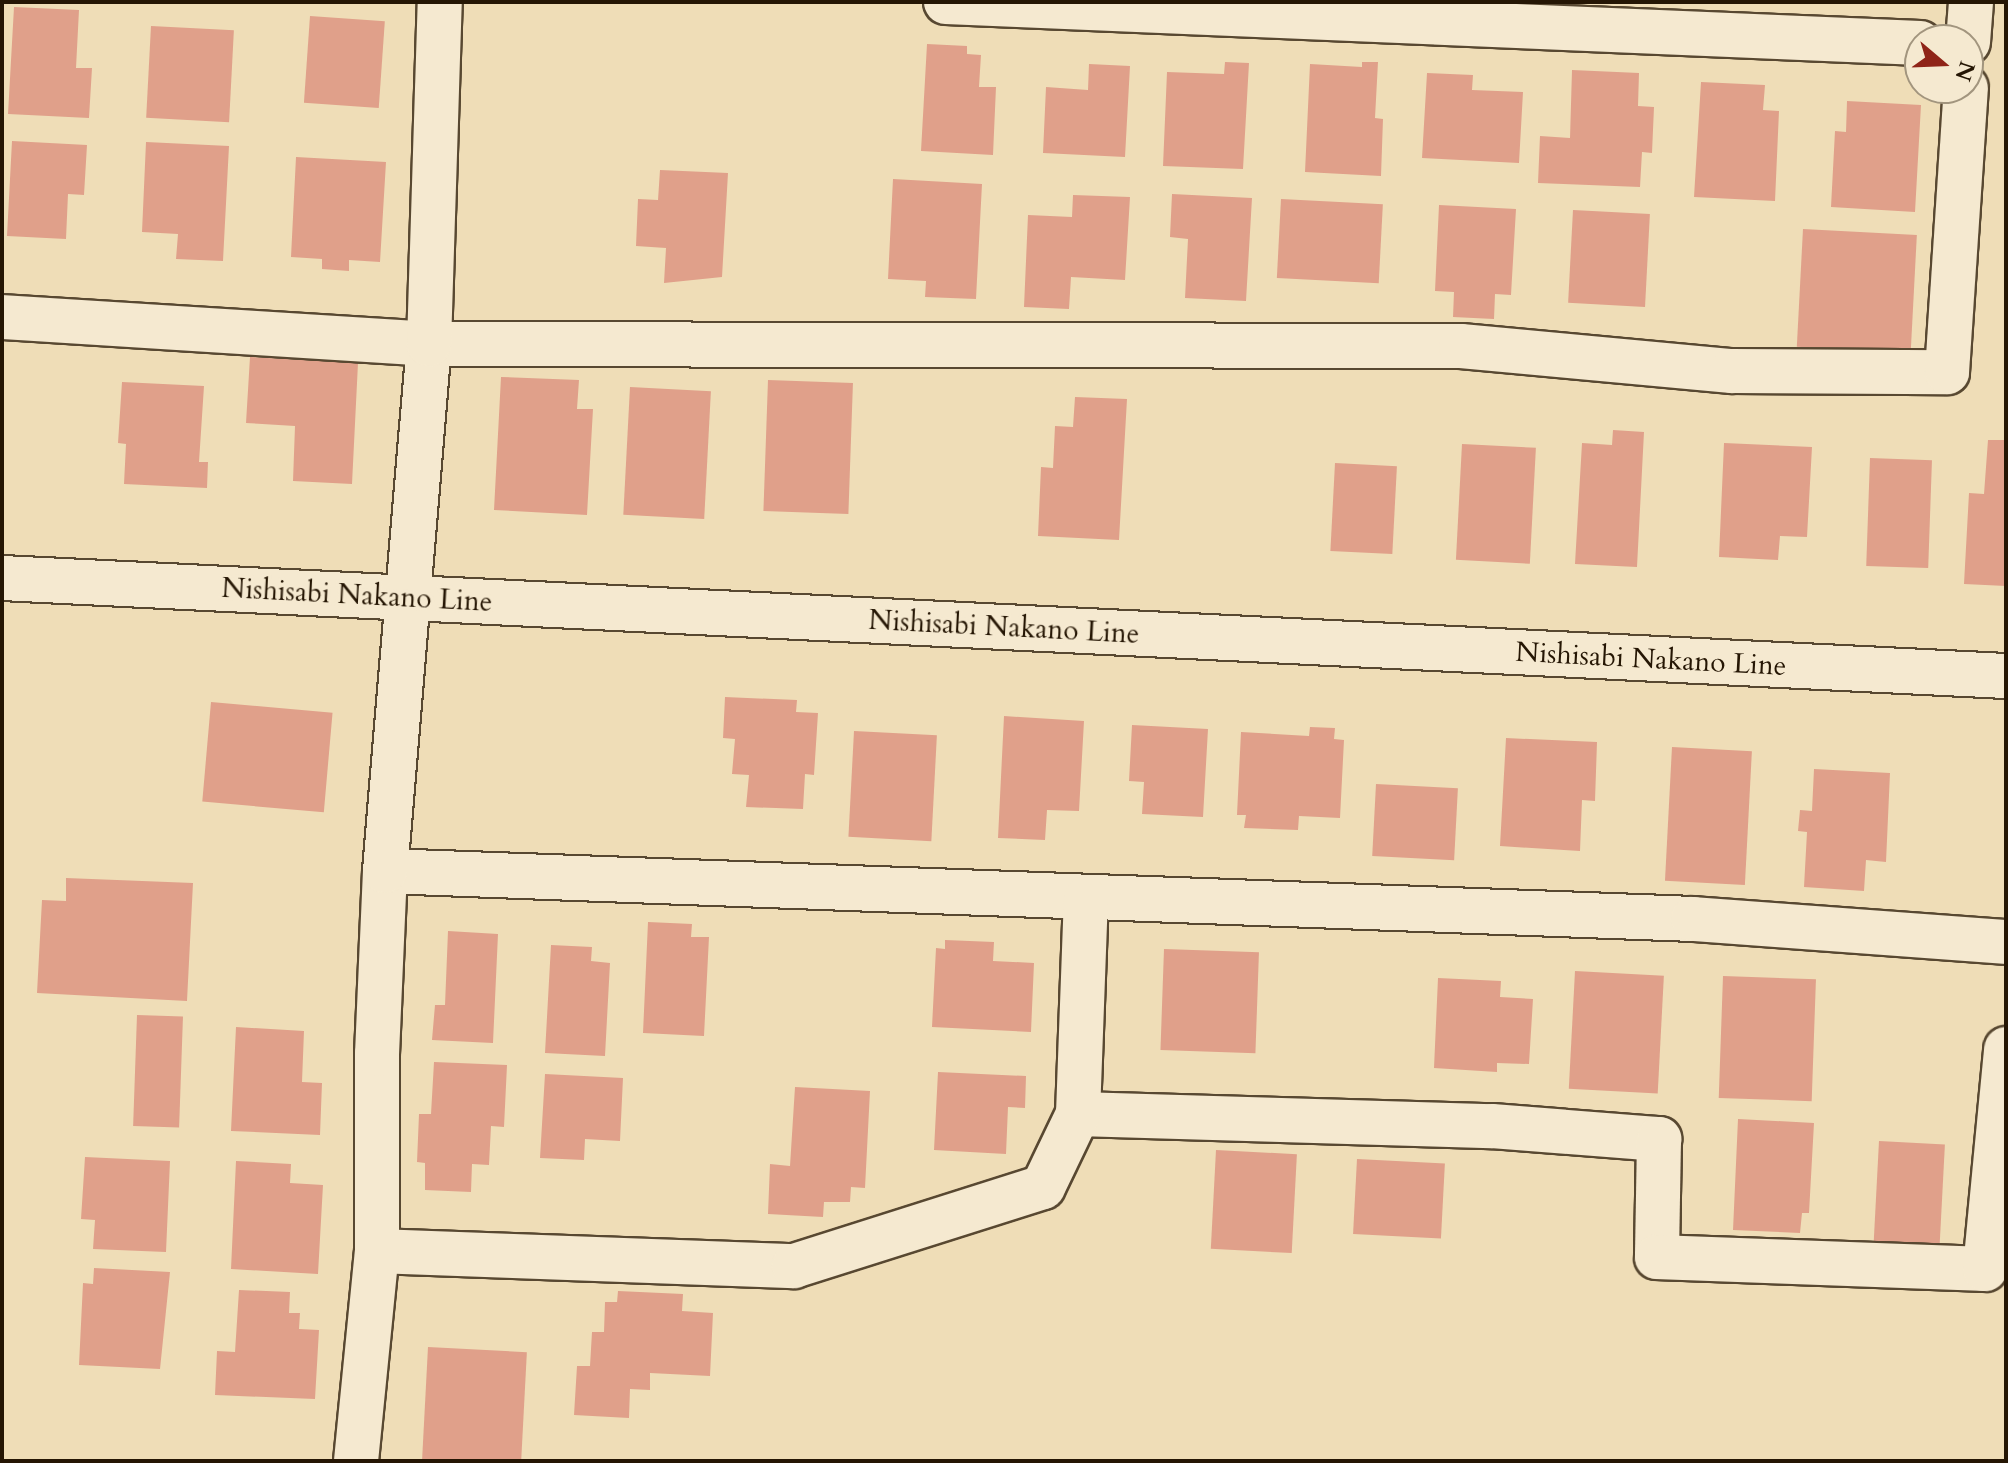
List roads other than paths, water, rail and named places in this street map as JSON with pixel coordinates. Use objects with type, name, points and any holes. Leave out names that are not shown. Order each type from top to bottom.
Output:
[{"type":"street","points":[[356,1461],[377,1251],[377,1054],[385,871],[405,597],[429,344],[440,2]]},
{"type":"street","points":[[946,2],[1904,42]]},
{"type":"street","points":[[1969,24],[1971,2]]},
{"type":"street","points":[[2,317],[429,344],[1461,346],[1732,371],[1947,372],[1965,104]]},
{"type":"street","name":"Nishisabi Nakano Line","points":[[2,578],[2006,676]]},
{"type":"street","points":[[385,871],[1693,919],[2006,942]]},
{"type":"street","points":[[377,1251],[794,1266],[1043,1187],[1078,1114],[1086,899]]},
{"type":"street","points":[[1078,1114],[1492,1126],[1659,1139],[1657,1257],[1985,1269],[2006,1049]]}]
